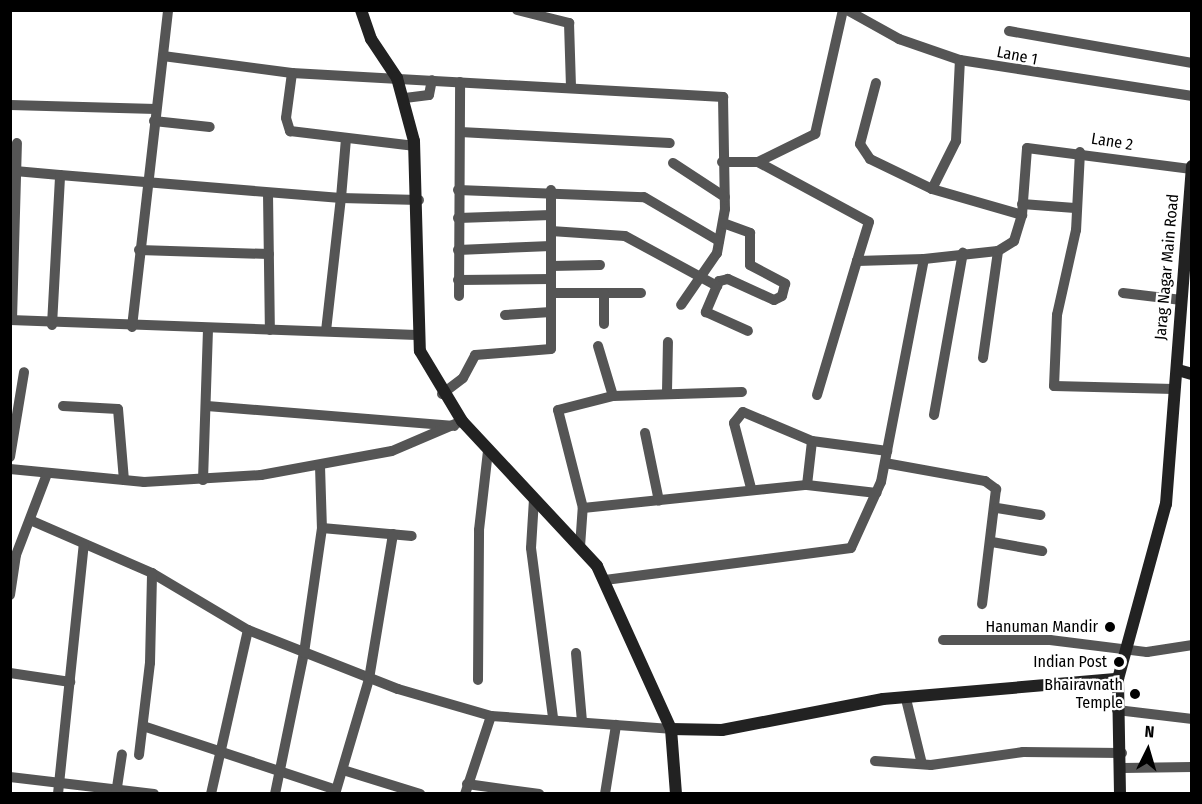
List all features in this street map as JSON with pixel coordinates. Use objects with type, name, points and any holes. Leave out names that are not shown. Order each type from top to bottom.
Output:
[{"type":"main road","points":[[361,10],[371,39],[397,78],[405,98],[415,146],[419,200],[417,335],[442,394],[459,424],[580,547],[605,580],[671,729],[676,794]]},
{"type":"main road","name":"Jarag Nagar Main Road","points":[[1120,794],[1123,768],[1117,710],[1118,680],[1166,504],[1174,389],[1178,370],[1191,168]]},
{"type":"main road","points":[[1178,370],[1191,374]]},
{"type":"main road","points":[[671,729],[722,730],[906,699],[1118,680]]},
{"type":"street","points":[[132,327],[168,10]]},
{"type":"street","points":[[517,10],[569,23],[572,86]]},
{"type":"street","points":[[726,161],[758,162],[815,134],[845,10]]},
{"type":"street","name":"Lane 1","points":[[845,10],[899,39],[960,60],[1191,96]]},
{"type":"street","points":[[1008,31],[1191,63]]},
{"type":"street","points":[[163,56],[292,73],[572,86],[723,97],[725,197],[731,225],[719,242],[708,282],[706,312],[748,331]]},
{"type":"street","points":[[933,189],[956,141],[954,87],[960,60]]},
{"type":"street","points":[[292,73],[286,118],[290,131],[415,146]]},
{"type":"street","points":[[405,98],[429,94],[432,80]]},
{"type":"street","points":[[459,296],[460,82]]},
{"type":"street","points":[[876,83],[862,151],[933,189],[1022,209],[1075,208]]},
{"type":"street","points":[[10,105],[155,115],[210,127]]},
{"type":"street","points":[[460,132],[670,143]]},
{"type":"street","points":[[326,331],[346,138]]},
{"type":"street","points":[[16,143],[11,320],[52,325],[417,335]]},
{"type":"street","name":"Lane 2","points":[[1022,209],[1027,148],[1080,152],[1191,168]]},
{"type":"street","points":[[1080,152],[1075,208],[1076,230],[1057,315],[1054,386],[1174,389]]},
{"type":"street","points":[[758,162],[869,222],[817,395]]},
{"type":"street","points":[[673,163],[725,197]]},
{"type":"street","points":[[15,171],[268,194],[419,200]]},
{"type":"street","points":[[52,325],[60,175]]},
{"type":"street","points":[[458,190],[551,190],[644,197],[719,242]]},
{"type":"street","points":[[442,394],[463,378],[475,355],[551,349],[551,190]]},
{"type":"street","points":[[268,194],[270,330]]},
{"type":"street","points":[[857,261],[924,259],[998,251],[1014,241],[1022,209]]},
{"type":"street","points":[[458,218],[551,215]]},
{"type":"street","points":[[681,305],[708,282],[728,279],[774,300],[782,296],[783,282],[750,265],[750,233],[731,225]]},
{"type":"street","points":[[551,231],[625,236],[708,282]]},
{"type":"street","points":[[458,250],[551,246]]},
{"type":"street","points":[[139,250],[269,254]]},
{"type":"street","points":[[983,358],[998,251]]},
{"type":"street","points":[[934,415],[963,253]]},
{"type":"street","points":[[605,580],[843,553],[856,542],[877,493],[885,463],[924,259]]},
{"type":"street","points":[[551,266],[600,265]]},
{"type":"street","points":[[458,280],[551,279]]},
{"type":"street","points":[[551,293],[641,293]]},
{"type":"street","points":[[604,293],[604,324]]},
{"type":"street","points":[[1123,293],[1182,300]]},
{"type":"street","points":[[505,315],[551,312]]},
{"type":"street","points":[[203,480],[208,328]]},
{"type":"street","points":[[667,392],[668,342]]},
{"type":"street","points":[[598,346],[613,396]]},
{"type":"street","points":[[10,457],[24,372]]},
{"type":"street","points":[[580,547],[583,508],[558,410],[613,396],[667,392],[742,392]]},
{"type":"street","points":[[63,406],[118,409],[124,480]]},
{"type":"street","points":[[207,406],[459,424]]},
{"type":"street","points":[[751,488],[734,423],[737,415],[752,413],[812,441],[887,451]]},
{"type":"street","points":[[10,469],[124,480],[203,480],[320,465],[392,451],[459,424]]},
{"type":"street","points":[[645,433],[659,501]]},
{"type":"street","points":[[807,485],[812,441]]},
{"type":"street","points":[[478,680],[478,530],[488,451]]},
{"type":"street","points":[[885,463],[985,481],[996,489],[997,508],[982,604]]},
{"type":"street","points":[[275,794],[304,653],[322,528],[320,465]]},
{"type":"street","points":[[10,595],[16,555],[47,474]]},
{"type":"street","points":[[583,508],[659,501],[751,488],[807,485],[877,493]]},
{"type":"street","points":[[534,499],[532,555],[553,718]]},
{"type":"street","points":[[997,508],[1040,515]]},
{"type":"street","points":[[30,520],[152,573],[248,630],[369,679],[491,716],[553,718],[671,729]]},
{"type":"street","points":[[322,528],[412,536]]},
{"type":"street","points":[[143,726],[222,748],[335,791],[343,771],[369,679],[393,534]]},
{"type":"street","points":[[992,542],[1042,551]]},
{"type":"street","points":[[58,789],[84,544]]},
{"type":"street","points":[[139,755],[143,726],[152,573]]},
{"type":"street","points":[[211,794],[248,630]]},
{"type":"street","points":[[943,640],[1050,640],[1125,650],[1191,645]]},
{"type":"street","points":[[576,653],[582,721]]},
{"type":"street","points":[[10,673],[70,682]]},
{"type":"street","points":[[906,699],[922,764]]},
{"type":"street","points":[[1117,710],[1191,718]]},
{"type":"street","points":[[491,716],[466,789],[539,794]]},
{"type":"street","points":[[605,794],[616,724]]},
{"type":"street","points":[[875,761],[922,764],[1023,752],[1122,753]]},
{"type":"street","points":[[116,789],[122,754]]},
{"type":"street","points":[[1123,768],[1191,767]]},
{"type":"street","points":[[343,771],[420,794]]},
{"type":"street","points":[[10,777],[58,789],[116,789],[154,794]]},
{"type":"place","name":"Hanuman Mandir","points":[[1110,627]]},
{"type":"place","name":"Indian Post","points":[[1119,662]]},
{"type":"place","name":"Bhairavnath Temple","points":[[1135,694]]}]
